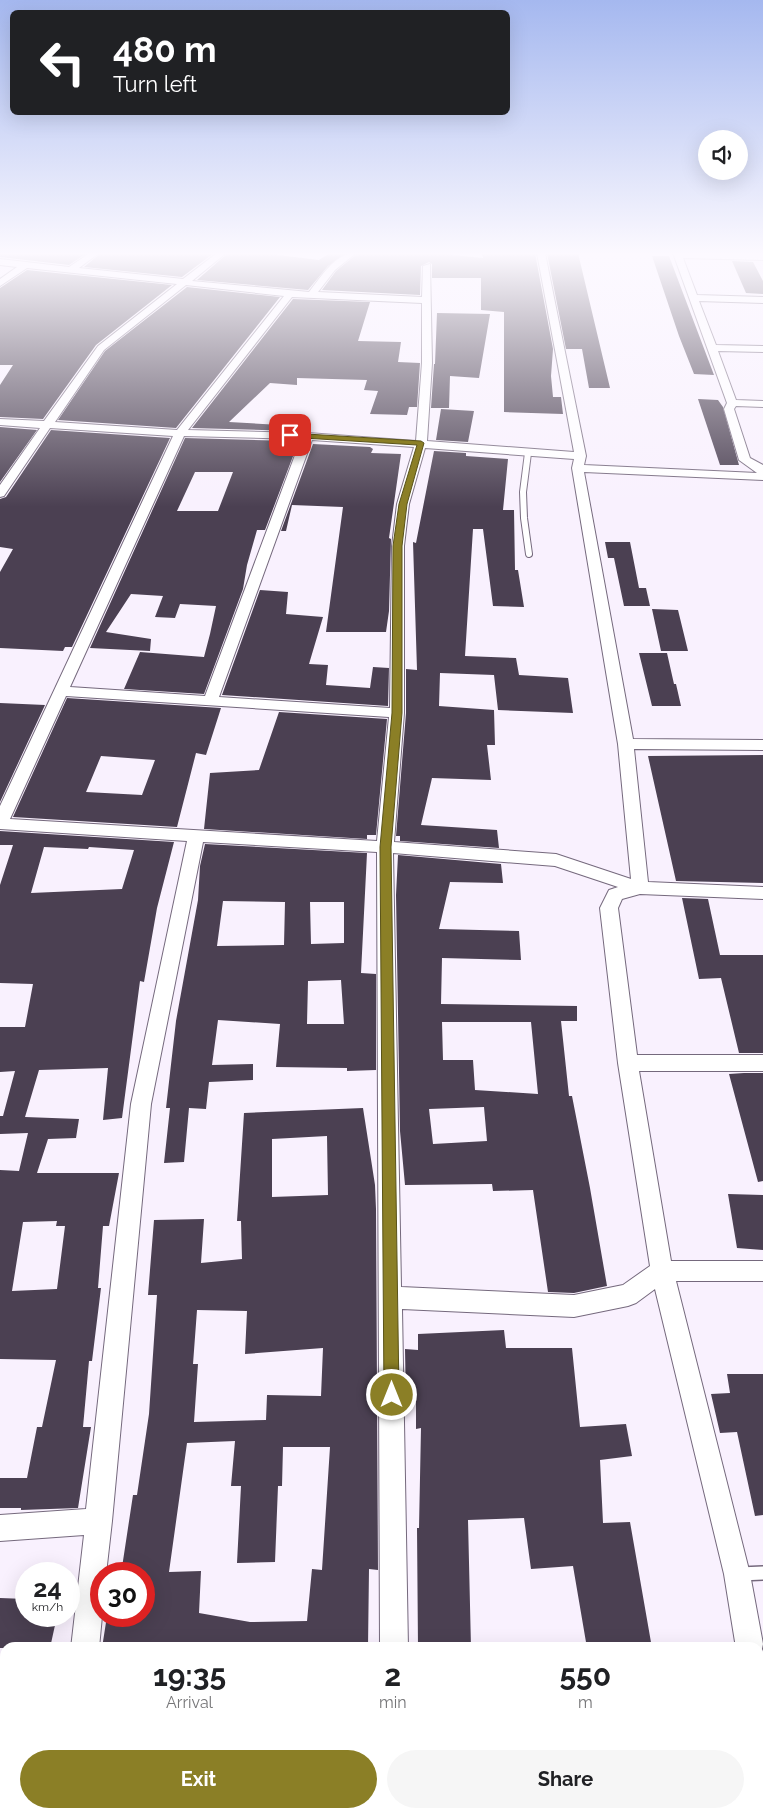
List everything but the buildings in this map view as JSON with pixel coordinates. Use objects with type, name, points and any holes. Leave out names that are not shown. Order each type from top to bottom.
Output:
[{"type":"street","points":[[0,493],[50,424],[101,348],[114,338]]},
{"type":"street","points":[[255,338],[180,433],[0,823],[385,847],[556,860],[640,888]]},
{"type":"street","points":[[394,1642],[385,847],[397,713],[398,546],[403,504],[421,443],[427,338]]},
{"type":"street","points":[[557,338],[626,744],[640,888]]},
{"type":"street","points":[[707,338],[732,403],[729,409],[744,460],[763,472]]},
{"type":"street","points":[[711,348],[763,349]]},
{"type":"street","points":[[732,403],[763,404]]},
{"type":"street","points":[[0,422],[180,433],[308,436],[421,443],[528,453],[579,462],[763,472]]},
{"type":"street","points":[[210,701],[308,436]]},
{"type":"street","points":[[62,691],[397,713]]},
{"type":"street","points":[[626,744],[763,745]]},
{"type":"street","points":[[86,1642],[141,1104],[196,836]]},
{"type":"street","points":[[749,1642],[737,1574],[662,1271],[628,1063],[609,908],[615,894],[640,888],[763,893]]},
{"type":"street","points":[[628,1063],[763,1063]]},
{"type":"street","points":[[391,1298],[429,1298],[574,1306],[628,1295],[662,1271],[763,1271]]},
{"type":"street","points":[[0,1528],[99,1521]]},
{"type":"lane","points":[[528,453],[523,492],[524,518],[529,554]]},
{"type":"lane","points":[[737,1574],[763,1573]]},
{"type":"route","points":[[290,435],[421,443],[403,504],[398,546],[396,606],[398,657],[397,713],[385,847],[392,1395]]}]
